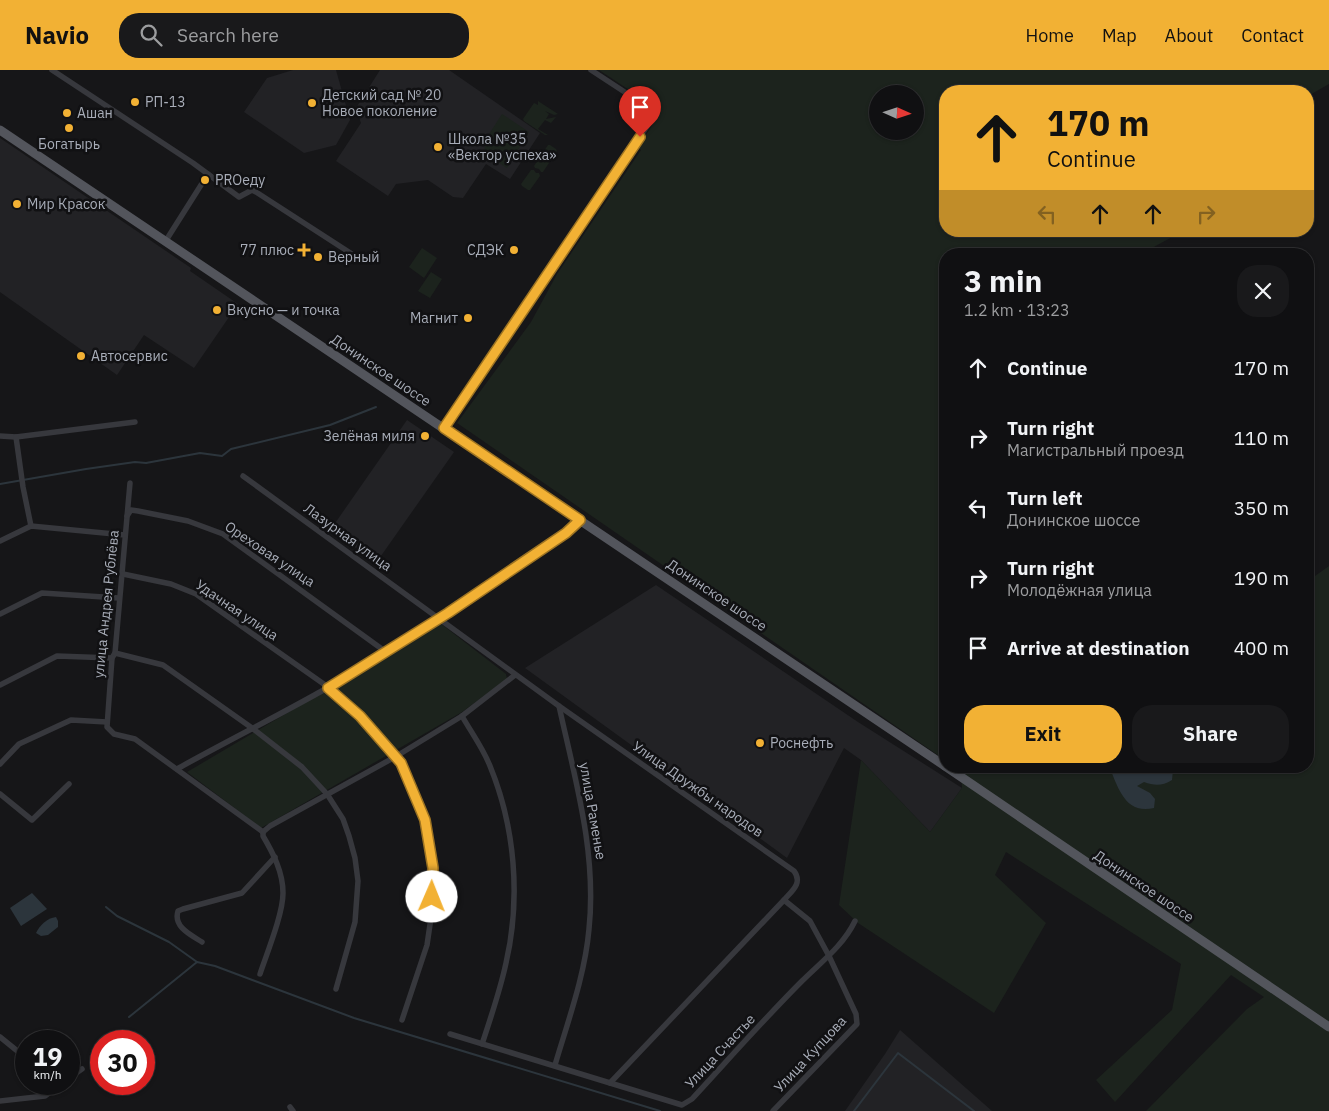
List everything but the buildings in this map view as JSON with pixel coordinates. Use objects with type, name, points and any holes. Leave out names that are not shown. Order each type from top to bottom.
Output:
[{"type":"main road","name":"Донинское шоссе","points":[[0,130],[939,762]]},
{"type":"main road","name":"Донинское шоссе","points":[[955,773],[1329,1027]]},
{"type":"street","points":[[52,70],[208,174],[239,197],[252,190],[256,192],[355,256]]},
{"type":"street","points":[[444,428],[650,122],[652,113],[649,108],[591,70]]},
{"type":"street","points":[[165,242],[208,174]]},
{"type":"street","points":[[0,436],[16,437],[134,422]]},
{"type":"street","points":[[16,437],[31,526]]},
{"type":"street","name":"Лазурная улица","points":[[243,476],[439,619]]},
{"type":"street","name":"улица Андрея Рублёва","points":[[107,725],[123,574],[130,484]]},
{"type":"street","name":"Ореховая улица","points":[[127,516],[131,510],[138,511],[188,522],[223,534],[386,652]]},
{"type":"street","points":[[177,769],[328,688],[439,619],[566,533],[580,520]]},
{"type":"street","points":[[0,541],[31,526],[125,535]]},
{"type":"street","name":"Удачная улица","points":[[123,574],[171,584],[196,594],[328,688],[360,716],[401,763],[425,820],[433,868],[432,911],[427,945],[402,1020]]},
{"type":"street","points":[[0,614],[42,593],[119,598]]},
{"type":"street","points":[[439,619],[560,706]]},
{"type":"street","points":[[0,685],[57,656],[114,656],[163,665],[252,728],[302,767],[328,794],[342,819],[355,858],[358,881],[355,922],[336,989]]},
{"type":"street","points":[[263,832],[270,826],[395,757],[462,716],[516,675]]},
{"type":"street","name":"Улица Дружбы народов","points":[[560,706],[798,876],[798,882],[784,900],[610,1083]]},
{"type":"street","name":"улица Раменье","points":[[555,1065],[585,957],[591,898],[587,839],[560,706]]},
{"type":"street","points":[[462,716],[489,764],[501,798],[511,844],[514,875],[512,925],[506,962],[482,1044]]},
{"type":"street","points":[[0,764],[19,744],[71,720],[107,725],[114,734],[135,739],[263,832],[263,836],[275,857],[283,884],[283,900],[260,974]]},
{"type":"street","points":[[0,794],[32,820],[69,784]]},
{"type":"street","points":[[202,942],[180,926],[177,919],[178,911],[183,908],[242,894],[275,857]]},
{"type":"street","points":[[784,900],[810,921],[829,956]]},
{"type":"street","name":"Улица Счастье","points":[[450,1034],[682,1105],[692,1099],[802,981],[829,956],[850,932],[855,921]]},
{"type":"street","name":"Улица Купцова","points":[[774,1111],[857,1024],[856,1014],[829,956]]},
{"type":"street","points":[[0,1037],[15,1049]]},
{"type":"street","points":[[0,1101],[46,1095]]},
{"type":"shaded area","points":[[293,70],[336,70],[350,120],[336,145],[304,153],[244,112],[267,78]]},
{"type":"shaded area","name":"Школа №35 «Вектор успеха»","points":[[380,70],[449,70],[540,133],[510,179],[486,164],[463,198],[453,197],[428,180],[396,184],[388,196],[336,161],[361,123],[356,108]]},
{"type":"shaded area","points":[[599,70],[1329,70],[1329,84],[1314,93],[1314,85],[939,85],[939,237],[1172,237],[1152,248],[939,248],[939,756],[457,423],[531,322],[557,274],[641,150],[638,147],[639,144],[652,125],[655,115],[652,105]]},
{"type":"shaded area","points":[[538,101],[558,114],[554,115],[545,111],[549,114],[546,119],[556,117],[551,123],[545,120],[538,129],[548,135],[545,135],[523,119],[534,103],[538,105]]},
{"type":"shaded area","points":[[502,114],[529,132],[507,168],[484,153],[486,139]]},
{"type":"shaded area","points":[[0,138],[191,268],[190,271],[238,304],[194,368],[144,335],[117,375],[0,292]]},
{"type":"shaded area","points":[[548,145],[557,151],[543,172],[541,172],[534,166]]},
{"type":"shaded area","points":[[531,170],[539,173],[540,176],[530,190],[528,190],[521,184]]},
{"type":"shaded area","points":[[422,248],[437,258],[424,278],[409,267]]},
{"type":"shaded area","points":[[431,272],[442,279],[430,298],[418,291]]},
{"type":"shaded area","points":[[407,420],[454,452],[376,563],[331,529]]},
{"type":"shaded area","points":[[1329,566],[1329,1111],[1146,1111],[1247,1009],[1264,997],[1231,975],[1115,1102],[1096,1080],[1172,1010],[1181,964],[1006,852],[995,875],[1046,923],[994,1013],[858,923],[839,905],[861,760],[930,832],[962,788],[961,773],[1314,773],[1314,577]]},
{"type":"shaded area","points":[[656,585],[858,722],[962,788],[930,832],[861,760],[844,748],[787,858],[525,668]]},
{"type":"shaded area","points":[[440,623],[506,674],[507,679],[462,712],[261,828],[187,772]]},
{"type":"shaded area","points":[[1112,773],[1173,773],[1172,780],[1165,783],[1158,785],[1144,782],[1137,786],[1150,793],[1155,799],[1154,808],[1144,809],[1129,803],[1124,798]]},
{"type":"shaded area","points":[[32,893],[47,909],[21,926],[10,908]]},
{"type":"shaded area","points":[[56,917],[58,927],[48,935],[41,936],[36,933],[44,922]]},
{"type":"shaded area","points":[[900,1030],[992,1111],[845,1111]]},
{"type":"waterway","points":[[0,484],[86,469],[135,462],[146,463],[200,453],[222,456],[231,449],[330,425],[376,407]]},
{"type":"waterway","points":[[106,907],[117,916],[169,942],[197,962]]},
{"type":"waterway","points":[[129,1017],[197,962],[215,966],[354,1018],[660,1111]]},
{"type":"waterway","points":[[854,1111],[898,1053],[974,1111]]},
{"type":"place","name":"РП-13","points":[[135,102]]},
{"type":"place","name":"Детский сад № 20 Новое поколение","points":[[312,103]]},
{"type":"place","name":"Ашан","points":[[67,113]]},
{"type":"place","name":"Богатырь","points":[[69,128]]},
{"type":"place","name":"Школа №35 «Вектор успеха»","points":[[438,147]]},
{"type":"place","name":"PROеду","points":[[205,180]]},
{"type":"place","name":"Мир Красок","points":[[17,204]]},
{"type":"place","name":"77 плюс","points":[[304,250]]},
{"type":"place","name":"СДЭК","points":[[514,250]]},
{"type":"place","name":"Верный","points":[[318,257]]},
{"type":"place","name":"Вкусно — и точка","points":[[217,310]]},
{"type":"place","name":"Магнит","points":[[468,318]]},
{"type":"place","name":"Автосервис","points":[[81,356]]},
{"type":"place","name":"Зелёная миля","points":[[425,436]]},
{"type":"place","name":"Роснефть","points":[[760,743]]},
{"type":"route","points":[[432,897],[433,868],[425,820],[401,763],[360,716],[328,688],[448,613],[566,533],[580,520],[444,428],[640,137]]}]
